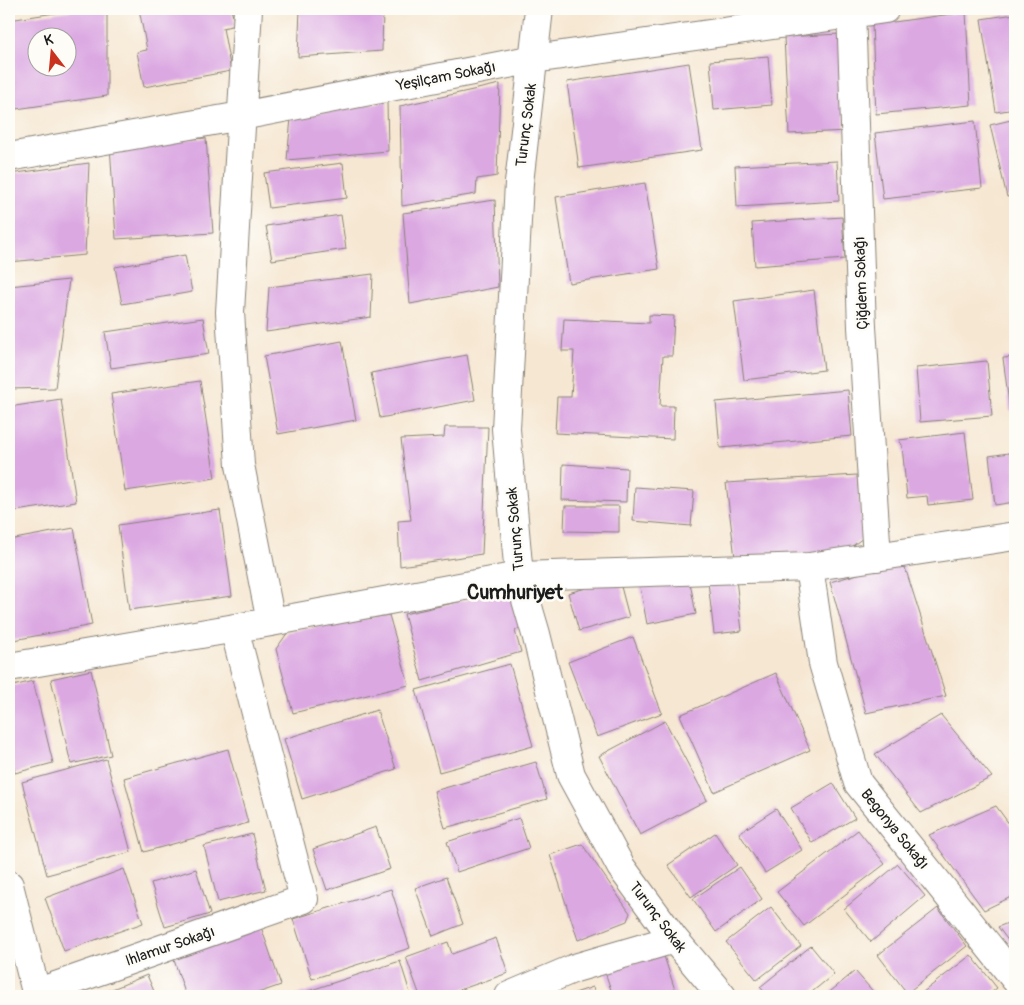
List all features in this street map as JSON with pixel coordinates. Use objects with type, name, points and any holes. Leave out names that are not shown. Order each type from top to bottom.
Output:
[{"type":"street","points":[[248,9],[230,312],[240,465],[271,622]]},
{"type":"street","name":"Turunç Sokak","points":[[539,9],[519,183],[506,430],[519,576],[536,634],[571,775],[621,867],[674,940],[722,996]]},
{"type":"street","name":"Yeşilçam Sokağı","points":[[9,157],[241,116],[534,60],[851,11],[885,9]]},
{"type":"street","name":"Çiğdem Sokağı","points":[[851,11],[862,327],[877,557]]},
{"type":"street","points":[[9,667],[271,622],[519,576],[809,567],[1015,536]]},
{"type":"street","name":"Begonya Sokağı","points":[[809,567],[823,663],[858,783],[1015,979]]},
{"type":"street","name":"Ihlamur Sokağı","points":[[36,994],[304,899],[234,628]]},
{"type":"street","points":[[9,885],[36,994]]},
{"type":"street","points":[[509,996],[575,968],[674,940]]},
{"type":"building","points":[[81,9],[107,9],[107,96],[9,110],[9,20]]},
{"type":"building","points":[[139,9],[231,9],[235,25],[223,28],[231,71],[144,87],[137,52],[147,50]]},
{"type":"building","points":[[300,9],[383,9],[382,51],[298,57]]},
{"type":"building","points":[[966,12],[971,105],[876,114],[872,25]]},
{"type":"building","points":[[1015,14],[1015,109],[996,112],[981,19]]},
{"type":"building","points":[[840,34],[845,131],[789,134],[784,37]]},
{"type":"building","points":[[768,56],[772,105],[714,110],[710,61]]},
{"type":"building","points":[[689,63],[702,150],[579,168],[567,82]]},
{"type":"building","points":[[500,84],[497,176],[477,179],[476,194],[402,206],[400,106]]},
{"type":"building","points":[[387,101],[388,151],[287,160],[291,118]]},
{"type":"building","points":[[1015,119],[1015,195],[1007,197],[990,125]]},
{"type":"building","points":[[975,121],[982,188],[883,199],[875,133]]},
{"type":"building","points":[[206,138],[213,233],[116,239],[110,145]]},
{"type":"building","points":[[837,161],[839,201],[737,207],[735,166]]},
{"type":"building","points":[[89,163],[85,255],[9,262],[9,174]]},
{"type":"building","points":[[343,163],[347,198],[269,208],[264,173]]},
{"type":"building","points":[[645,183],[659,269],[569,283],[556,197]]},
{"type":"building","points":[[495,200],[498,287],[410,304],[403,213]]},
{"type":"building","points":[[341,215],[346,249],[272,260],[266,226]]},
{"type":"building","points":[[842,217],[845,259],[755,266],[752,223]]},
{"type":"building","points":[[185,255],[192,292],[122,304],[115,267]]},
{"type":"building","points":[[373,274],[371,317],[266,332],[269,287]]},
{"type":"building","points":[[69,280],[55,388],[9,389],[9,286]]},
{"type":"building","points":[[814,290],[824,370],[744,380],[734,301]]},
{"type":"building","points":[[649,315],[674,316],[672,356],[663,356],[660,406],[674,406],[673,439],[555,433],[557,397],[571,397],[574,351],[562,351],[564,319],[649,323]]},
{"type":"building","points":[[203,318],[209,354],[111,368],[105,332]]},
{"type":"building","points":[[342,341],[356,420],[278,434],[264,356]]},
{"type":"building","points":[[467,355],[475,400],[380,418],[371,373]]},
{"type":"building","points":[[1015,357],[1015,410],[1010,411],[1003,358]]},
{"type":"building","points":[[987,361],[992,416],[920,422],[916,368]]},
{"type":"building","points":[[200,381],[215,478],[125,491],[111,394]]},
{"type":"building","points":[[848,390],[852,436],[720,448],[716,402]]},
{"type":"building","points":[[61,399],[76,502],[9,512],[9,407]]},
{"type":"building","points":[[445,427],[488,427],[482,554],[400,566],[398,521],[411,520],[401,439],[444,437]]},
{"type":"building","points":[[965,432],[973,500],[928,505],[927,496],[907,498],[902,445],[899,440]]},
{"type":"building","points":[[1015,452],[1015,502],[995,505],[989,456]]},
{"type":"building","points":[[563,464],[627,468],[626,502],[562,500]]},
{"type":"building","points":[[857,475],[863,538],[843,553],[735,558],[726,483]]},
{"type":"building","points":[[635,487],[694,491],[691,526],[633,521]]},
{"type":"building","points":[[565,506],[619,506],[619,532],[564,531]]},
{"type":"building","points":[[220,510],[232,596],[129,610],[118,525]]},
{"type":"building","points":[[74,528],[92,625],[9,641],[9,540]]},
{"type":"building","points":[[903,561],[946,696],[866,713],[830,582]]},
{"type":"building","points":[[688,572],[696,614],[647,624],[639,581]]},
{"type":"building","points":[[619,579],[629,617],[579,631],[568,593]]},
{"type":"building","points":[[736,579],[742,631],[714,634],[708,582]]},
{"type":"building","points":[[512,590],[524,625],[515,631],[521,652],[422,681],[404,614]]},
{"type":"building","points":[[389,615],[409,685],[293,713],[276,649],[288,632]]},
{"type":"building","points":[[633,637],[662,713],[597,737],[568,662]]},
{"type":"building","points":[[510,664],[533,746],[439,772],[416,690]]},
{"type":"building","points":[[91,670],[111,755],[71,764],[51,679]]},
{"type":"building","points":[[776,673],[810,750],[714,792],[680,715]]},
{"type":"building","points":[[33,681],[53,763],[15,773],[9,748],[9,687]]},
{"type":"building","points":[[377,710],[396,769],[302,799],[284,739]]},
{"type":"building","points":[[941,715],[992,777],[921,813],[875,754]]},
{"type":"building","points":[[665,721],[707,800],[640,835],[599,756]]},
{"type":"building","points":[[228,749],[248,823],[144,852],[124,778]]},
{"type":"building","points":[[106,759],[131,852],[47,875],[22,782]]},
{"type":"building","points":[[536,762],[547,799],[445,828],[434,791]]},
{"type":"building","points":[[833,783],[855,818],[812,843],[791,808]]},
{"type":"building","points":[[996,806],[1015,832],[1015,895],[984,910],[929,835]]},
{"type":"building","points":[[776,809],[802,850],[765,873],[739,833]]},
{"type":"building","points":[[519,818],[529,848],[457,872],[447,842]]},
{"type":"building","points":[[376,827],[390,869],[327,890],[313,849]]},
{"type":"building","points":[[858,830],[885,864],[804,926],[777,892]]},
{"type":"building","points":[[715,833],[737,865],[691,897],[668,865]]},
{"type":"building","points":[[252,834],[266,890],[218,902],[204,846]]},
{"type":"building","points":[[582,844],[630,913],[627,921],[578,940],[550,855]]},
{"type":"building","points":[[898,864],[925,896],[871,942],[844,909]]},
{"type":"building","points":[[740,867],[762,899],[716,932],[693,899]]},
{"type":"building","points":[[124,869],[143,923],[64,951],[45,898]]},
{"type":"building","points":[[196,869],[210,914],[165,927],[151,883]]},
{"type":"building","points":[[446,877],[463,924],[433,936],[415,888]]},
{"type":"building","points":[[391,889],[410,948],[312,979],[293,919]]},
{"type":"building","points":[[771,907],[801,946],[757,980],[726,942]]},
{"type":"building","points":[[938,908],[967,946],[907,993],[878,955]]},
{"type":"building","points":[[1015,920],[1015,950],[998,927]]},
{"type":"building","points":[[261,927],[281,985],[249,996],[186,996],[173,957]]},
{"type":"building","points":[[496,938],[508,973],[442,996],[420,996],[406,957],[448,942],[452,954]]},
{"type":"building","points":[[811,946],[834,974],[807,996],[768,996],[760,987]]},
{"type":"building","points":[[663,953],[677,996],[613,996],[605,972]]},
{"type":"building","points":[[971,955],[997,988],[987,996],[918,996]]},
{"type":"building","points":[[400,961],[411,996],[293,996]]},
{"type":"building","points":[[855,971],[877,996],[825,996]]},
{"type":"building","points":[[147,975],[156,996],[95,996]]},
{"type":"building","points":[[593,987],[596,996],[566,996]]},
{"type":"building","points":[[554,991],[555,996],[539,996]]},
{"type":"district","name":"Cumhuriyet","points":[[515,592]]}]
